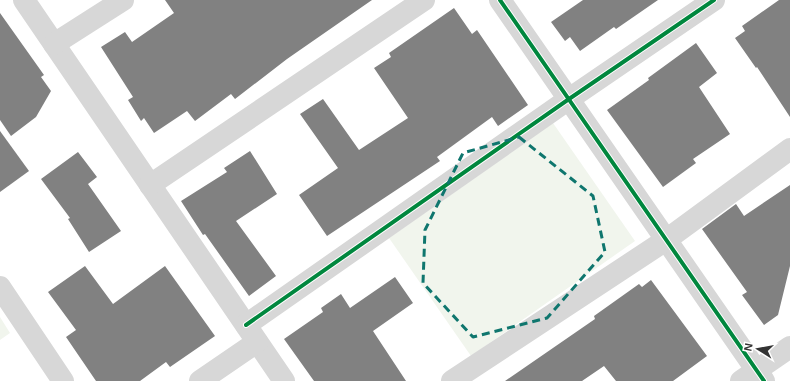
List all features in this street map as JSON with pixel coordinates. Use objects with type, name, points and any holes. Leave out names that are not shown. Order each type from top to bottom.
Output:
[{"type":"street","points":[[24,0],[284,381]]},
{"type":"street","points":[[54,44],[123,0]]},
{"type":"street","points":[[150,185],[424,0]]},
{"type":"street","points":[[500,0],[666,240],[754,377],[790,347]]},
{"type":"street","points":[[200,381],[251,334],[568,99],[714,0]]},
{"type":"street","points":[[452,381],[666,240],[790,149]]},
{"type":"street","points":[[0,287],[63,381]]},
{"type":"highlighted area","points":[[519,137],[593,196],[605,252],[547,318],[473,337],[423,283],[425,230],[463,153]]},
{"type":"shaded area","points":[[553,123],[635,241],[471,356],[389,238]]},
{"type":"shaded area","points":[[0,317],[10,333],[0,340]]},
{"type":"building","points":[[165,0],[372,0],[287,59],[235,99],[231,94],[195,121],[187,111],[154,133],[144,118],[141,121],[128,100],[133,97],[101,47],[125,32],[132,42],[174,13]]},
{"type":"building","points":[[583,0],[658,0],[616,29],[614,27],[580,51],[570,37],[565,41],[551,22]]},
{"type":"building","points":[[779,0],[790,0],[790,117],[757,67],[756,68],[735,38],[745,31],[742,26]]},
{"type":"building","points":[[454,8],[472,34],[477,30],[528,105],[498,126],[492,117],[437,157],[440,161],[327,236],[299,195],[338,168],[300,114],[323,99],[359,150],[408,118],[374,68],[391,57],[389,53]]},
{"type":"building","points":[[0,13],[44,75],[41,77],[51,91],[36,117],[11,136],[0,120]]},
{"type":"building","points":[[696,43],[717,73],[699,87],[730,134],[693,159],[696,163],[663,187],[607,110],[649,80],[648,78]]},
{"type":"building","points":[[0,131],[29,171],[0,192]]},
{"type":"building","points":[[250,151],[277,194],[236,221],[276,276],[249,296],[205,234],[203,235],[181,201],[227,172],[224,168]]},
{"type":"building","points":[[78,152],[97,177],[88,184],[121,231],[89,252],[68,219],[70,218],[41,179]]},
{"type":"building","points":[[790,185],[790,266],[778,315],[764,325],[742,295],[747,292],[702,229],[736,204],[744,216]]},
{"type":"building","points":[[85,266],[113,304],[165,266],[215,336],[170,367],[166,362],[140,381],[96,381],[66,337],[76,330],[48,292]]},
{"type":"building","points":[[395,277],[413,303],[373,331],[406,381],[314,381],[284,339],[323,312],[321,308],[341,294],[350,308]]},
{"type":"building","points":[[651,280],[707,356],[673,381],[616,381],[604,366],[582,381],[505,381],[595,319],[594,316],[639,284],[642,287]]},
{"type":"cycle path","points":[[500,0],[764,381]]},
{"type":"cycle path","points":[[246,325],[569,99],[714,0]]}]
